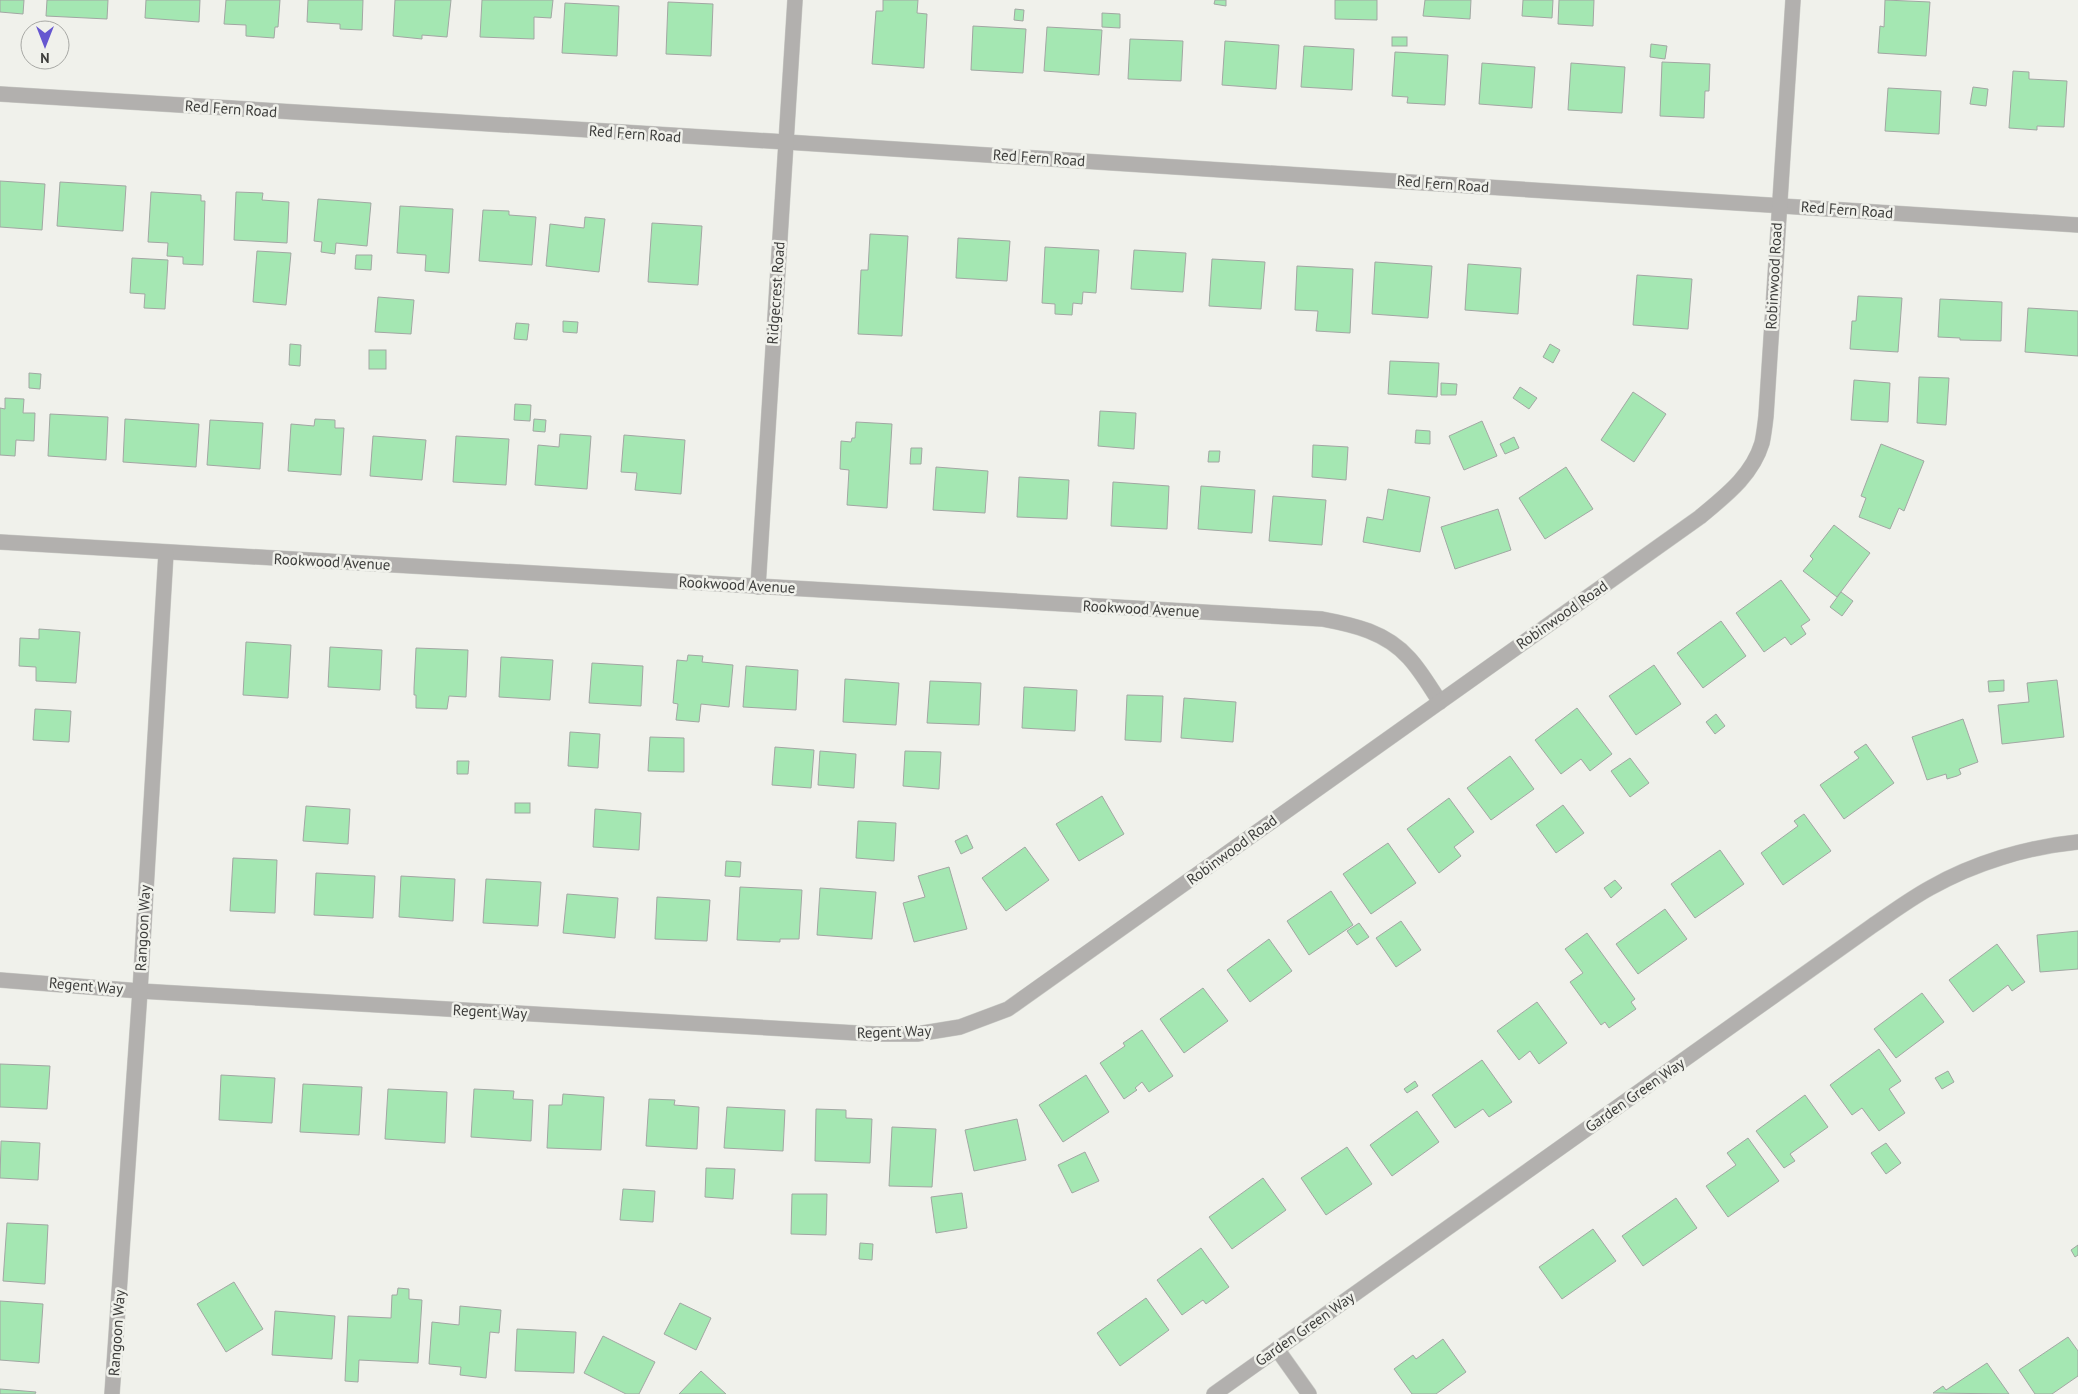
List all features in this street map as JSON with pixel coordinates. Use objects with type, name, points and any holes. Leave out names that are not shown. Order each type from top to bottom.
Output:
[{"type":"street","name":"Ridgecrest Road","points":[[758,587],[795,0]]},
{"type":"street","name":"Robinwood Road","points":[[978,1020],[1008,1008],[1086,955],[1700,517],[1736,486],[1754,462],[1762,442],[1766,416],[1792,0]]},
{"type":"street","name":"Red Fern Road","points":[[0,94],[786,142],[2078,225]]},
{"type":"street","name":"Rookwood Avenue","points":[[0,542],[1322,619],[1358,626],[1377,634],[1400,648],[1440,702]]},
{"type":"street","name":"Rangoon Way","points":[[112,1394],[140,991],[166,552]]},
{"type":"street","name":"Garden Green Way","points":[[1214,1394],[1864,931],[1929,888],[1965,870],[2003,857],[2064,843],[2078,842]]},
{"type":"street","name":"Regent Way","points":[[0,980],[140,991],[874,1034],[917,1034],[960,1027],[978,1020]]},
{"type":"street","points":[[1277,1349],[1309,1394]]},
{"type":"building","points":[[0,0],[24,0],[23,14],[0,12]]},
{"type":"building","points":[[47,0],[108,0],[107,19],[46,16]]},
{"type":"building","points":[[146,0],[200,0],[199,22],[145,18]]},
{"type":"building","points":[[226,0],[280,0],[278,27],[275,27],[274,38],[246,36],[246,25],[224,24]]},
{"type":"building","points":[[308,0],[363,0],[362,30],[340,29],[340,24],[307,22]]},
{"type":"building","points":[[395,0],[451,0],[447,37],[422,35],[422,39],[393,36]]},
{"type":"building","points":[[482,0],[553,0],[551,18],[534,17],[534,39],[480,37]]},
{"type":"building","points":[[883,0],[918,0],[917,13],[927,14],[924,68],[872,64],[876,11],[883,11]]},
{"type":"building","points":[[1215,0],[1226,0],[1226,6],[1214,4]]},
{"type":"building","points":[[1335,0],[1377,0],[1377,20],[1335,19]]},
{"type":"building","points":[[1425,0],[1471,0],[1470,19],[1423,16]]},
{"type":"building","points":[[1523,0],[1553,0],[1552,18],[1522,16]]},
{"type":"building","points":[[1559,0],[1594,0],[1593,26],[1558,24]]},
{"type":"building","points":[[1885,0],[1930,2],[1926,56],[1878,53],[1880,26],[1884,27]]},
{"type":"building","points":[[668,2],[713,4],[711,56],[666,54]]},
{"type":"building","points":[[565,3],[619,6],[617,56],[562,53]]},
{"type":"building","points":[[1015,9],[1024,10],[1023,21],[1014,20]]},
{"type":"building","points":[[1102,13],[1120,14],[1120,28],[1102,27]]},
{"type":"building","points":[[973,26],[1026,29],[1023,73],[971,70]]},
{"type":"building","points":[[1047,27],[1102,30],[1099,75],[1044,71]]},
{"type":"building","points":[[1392,37],[1407,37],[1407,46],[1392,46]]},
{"type":"building","points":[[1130,39],[1183,41],[1181,81],[1128,79]]},
{"type":"building","points":[[1225,41],[1279,45],[1276,89],[1222,85]]},
{"type":"building","points":[[1651,44],[1667,46],[1665,59],[1650,57]]},
{"type":"building","points":[[1304,46],[1354,49],[1352,90],[1301,87]]},
{"type":"building","points":[[1395,52],[1448,55],[1445,105],[1407,103],[1408,97],[1392,96]]},
{"type":"building","points":[[1662,62],[1710,64],[1709,91],[1705,91],[1704,118],[1660,116]]},
{"type":"building","points":[[1482,63],[1535,67],[1532,108],[1479,104]]},
{"type":"building","points":[[1571,63],[1625,67],[1622,113],[1568,110]]},
{"type":"building","points":[[2013,71],[2029,72],[2029,79],[2067,81],[2064,127],[2037,126],[2037,130],[2009,128]]},
{"type":"building","points":[[1973,87],[1988,89],[1986,106],[1970,104]]},
{"type":"building","points":[[1888,88],[1941,91],[1939,134],[1885,131]]},
{"type":"building","points":[[0,181],[45,184],[42,230],[0,227]]},
{"type":"building","points":[[60,182],[126,186],[123,231],[57,226]]},
{"type":"building","points":[[151,192],[201,195],[201,201],[205,201],[203,265],[183,264],[183,257],[167,256],[168,243],[148,242]]},
{"type":"building","points":[[236,192],[263,193],[262,200],[289,202],[287,243],[234,240]]},
{"type":"building","points":[[318,199],[371,203],[367,246],[336,243],[335,254],[321,252],[322,242],[314,241]]},
{"type":"building","points":[[400,206],[453,209],[449,273],[425,271],[426,255],[397,253]]},
{"type":"building","points":[[483,210],[509,211],[509,215],[536,217],[532,265],[479,261]]},
{"type":"building","points":[[585,217],[605,219],[599,272],[546,266],[550,224],[584,228]]},
{"type":"building","points":[[652,223],[702,226],[698,285],[648,282]]},
{"type":"building","points":[[870,234],[908,236],[902,336],[858,334],[861,270],[868,270]]},
{"type":"building","points":[[958,238],[1010,241],[1007,281],[956,278]]},
{"type":"building","points":[[1045,247],[1099,250],[1096,293],[1083,292],[1082,304],[1073,303],[1072,315],[1055,314],[1055,304],[1042,303]]},
{"type":"building","points":[[1134,250],[1186,253],[1183,292],[1131,289]]},
{"type":"building","points":[[257,251],[291,253],[286,305],[253,302]]},
{"type":"building","points":[[356,255],[372,255],[371,270],[355,269]]},
{"type":"building","points":[[132,258],[168,260],[165,309],[144,308],[145,294],[130,293]]},
{"type":"building","points":[[1212,259],[1265,262],[1261,309],[1209,306]]},
{"type":"building","points":[[1375,262],[1432,266],[1428,318],[1372,314]]},
{"type":"building","points":[[1468,264],[1521,268],[1518,314],[1465,310]]},
{"type":"building","points":[[1297,266],[1353,269],[1350,333],[1316,331],[1318,311],[1295,310]]},
{"type":"building","points":[[1637,275],[1692,279],[1688,329],[1633,325]]},
{"type":"building","points":[[1858,296],[1902,298],[1898,352],[1850,349],[1852,321],[1856,321]]},
{"type":"building","points":[[378,297],[414,300],[411,334],[375,332]]},
{"type":"building","points":[[1940,299],[2002,302],[2001,341],[1960,340],[1960,338],[1938,337]]},
{"type":"building","points":[[2028,308],[2078,311],[2078,356],[2025,352]]},
{"type":"building","points":[[563,321],[578,322],[577,333],[563,332]]},
{"type":"building","points":[[516,323],[529,324],[527,340],[514,339]]},
{"type":"building","points":[[290,344],[301,345],[300,366],[289,365]]},
{"type":"building","points":[[1550,344],[1560,350],[1553,363],[1543,357]]},
{"type":"building","points":[[369,350],[386,350],[386,369],[369,369]]},
{"type":"building","points":[[1390,361],[1439,363],[1437,397],[1388,394]]},
{"type":"building","points":[[29,373],[41,374],[40,389],[29,388]]},
{"type":"building","points":[[1919,377],[1949,378],[1946,425],[1917,423]]},
{"type":"building","points":[[1854,380],[1890,383],[1888,422],[1851,420]]},
{"type":"building","points":[[1441,383],[1457,384],[1456,395],[1441,395]]},
{"type":"building","points":[[1520,387],[1537,398],[1529,409],[1513,398]]},
{"type":"building","points":[[1633,392],[1666,414],[1634,462],[1601,440]]},
{"type":"building","points":[[5,398],[24,399],[23,413],[35,413],[34,441],[16,440],[15,456],[0,455],[0,408],[5,409]]},
{"type":"building","points":[[515,404],[531,405],[530,421],[514,420]]},
{"type":"building","points":[[1100,411],[1136,413],[1134,449],[1098,446]]},
{"type":"building","points":[[50,414],[108,417],[106,460],[48,456]]},
{"type":"building","points":[[125,419],[199,424],[196,467],[123,462]]},
{"type":"building","points":[[315,419],[335,420],[335,428],[344,428],[341,475],[288,471],[291,424],[314,426]]},
{"type":"building","points":[[534,419],[546,420],[545,432],[533,431]]},
{"type":"building","points":[[210,420],[263,423],[260,469],[207,465]]},
{"type":"building","points":[[1482,421],[1497,456],[1464,470],[1449,436]]},
{"type":"building","points":[[856,422],[892,424],[887,508],[847,505],[849,470],[840,469],[841,441],[851,442],[852,438],[855,438]]},
{"type":"building","points":[[1416,430],[1430,431],[1430,444],[1415,443]]},
{"type":"building","points":[[560,434],[591,436],[587,489],[535,485],[538,445],[559,447]]},
{"type":"building","points":[[624,435],[685,440],[681,494],[635,490],[637,473],[621,472]]},
{"type":"building","points":[[373,436],[426,440],[422,480],[370,476]]},
{"type":"building","points":[[456,436],[509,439],[506,485],[453,482]]},
{"type":"building","points":[[1514,437],[1519,448],[1505,454],[1500,444]]},
{"type":"building","points":[[1881,444],[1924,461],[1904,511],[1899,508],[1890,529],[1859,517],[1866,498],[1861,496]]},
{"type":"building","points":[[1313,445],[1348,447],[1346,480],[1312,477]]},
{"type":"building","points":[[911,448],[922,448],[921,464],[910,464]]},
{"type":"building","points":[[1209,451],[1220,451],[1219,462],[1208,462]]},
{"type":"building","points":[[936,467],[988,471],[985,513],[933,510]]},
{"type":"building","points":[[1566,467],[1593,509],[1545,539],[1519,498]]},
{"type":"building","points":[[1019,477],[1069,480],[1067,519],[1017,517]]},
{"type":"building","points":[[1113,482],[1169,486],[1167,529],[1111,526]]},
{"type":"building","points":[[1201,486],[1255,490],[1252,533],[1198,529]]},
{"type":"building","points":[[1388,489],[1430,497],[1420,552],[1363,542],[1367,517],[1383,520]]},
{"type":"building","points":[[1273,496],[1326,500],[1322,545],[1269,541]]},
{"type":"building","points":[[1498,509],[1511,550],[1455,569],[1441,527]]},
{"type":"building","points":[[1834,525],[1870,553],[1837,597],[1803,571],[1813,559],[1810,556]]},
{"type":"building","points":[[1781,580],[1810,620],[1801,626],[1806,634],[1791,645],[1785,637],[1764,652],[1736,613]]},
{"type":"building","points":[[1841,592],[1853,601],[1842,616],[1830,607]]},
{"type":"building","points":[[1721,621],[1746,656],[1703,688],[1677,653]]},
{"type":"building","points":[[39,629],[80,632],[76,683],[36,681],[36,667],[19,666],[20,638],[39,639]]},
{"type":"building","points":[[246,642],[291,645],[288,698],[243,695]]},
{"type":"building","points":[[330,647],[382,650],[380,690],[328,687]]},
{"type":"building","points":[[416,648],[468,650],[466,697],[449,696],[447,709],[416,708],[414,688]]},
{"type":"building","points":[[688,655],[703,656],[702,662],[733,665],[729,707],[701,704],[699,722],[676,720],[678,704],[673,703],[677,660],[687,661]]},
{"type":"building","points":[[501,657],[553,660],[550,700],[499,697]]},
{"type":"building","points":[[592,663],[643,666],[641,706],[589,703]]},
{"type":"building","points":[[1654,665],[1681,704],[1636,735],[1609,696]]},
{"type":"building","points":[[746,666],[798,670],[796,710],[743,707]]},
{"type":"building","points":[[845,679],[899,683],[896,725],[843,722]]},
{"type":"building","points":[[2004,680],[2004,691],[1989,692],[1988,681]]},
{"type":"building","points":[[2057,680],[2064,737],[2002,744],[1998,705],[2029,702],[2027,683]]},
{"type":"building","points":[[930,681],[981,683],[979,725],[927,723]]},
{"type":"building","points":[[1024,687],[1077,690],[1075,731],[1022,728]]},
{"type":"building","points":[[1127,695],[1163,696],[1161,742],[1125,740]]},
{"type":"building","points":[[1184,698],[1236,702],[1233,742],[1181,738]]},
{"type":"building","points":[[1577,708],[1612,754],[1590,771],[1581,759],[1561,774],[1535,740]]},
{"type":"building","points":[[35,709],[71,711],[69,742],[33,740]]},
{"type":"building","points":[[1716,714],[1725,726],[1715,734],[1706,722]]},
{"type":"building","points":[[1963,719],[1978,762],[1959,769],[1961,774],[1957,776],[1947,779],[1946,774],[1927,780],[1912,737]]},
{"type":"building","points":[[570,732],[600,734],[598,768],[568,766]]},
{"type":"building","points":[[650,737],[684,738],[684,772],[648,771]]},
{"type":"building","points":[[1866,744],[1894,783],[1844,819],[1820,785],[1859,758],[1854,752]]},
{"type":"building","points":[[775,747],[814,750],[811,788],[772,785]]},
{"type":"building","points":[[820,751],[856,754],[854,788],[818,785]]},
{"type":"building","points":[[905,751],[941,752],[939,789],[903,786]]},
{"type":"building","points":[[1510,756],[1534,789],[1491,820],[1467,788]]},
{"type":"building","points":[[1630,758],[1649,783],[1630,797],[1611,771]]},
{"type":"building","points":[[457,761],[469,761],[468,774],[457,774]]},
{"type":"building","points":[[1102,796],[1124,834],[1079,861],[1056,824]]},
{"type":"building","points":[[1449,798],[1474,832],[1454,847],[1461,856],[1439,873],[1407,829]]},
{"type":"building","points":[[515,803],[530,803],[530,813],[515,813]]},
{"type":"building","points":[[1563,805],[1584,833],[1556,853],[1536,825]]},
{"type":"building","points":[[306,806],[350,809],[348,844],[303,841]]},
{"type":"building","points":[[595,809],[641,813],[639,850],[593,847]]},
{"type":"building","points":[[1804,814],[1831,851],[1783,885],[1761,853],[1798,826],[1794,821]]},
{"type":"building","points":[[858,821],[896,823],[894,861],[856,858]]},
{"type":"building","points":[[967,835],[973,848],[961,854],[955,841]]},
{"type":"building","points":[[1388,843],[1416,883],[1371,914],[1343,874]]},
{"type":"building","points":[[1025,847],[1049,880],[1006,911],[982,878]]},
{"type":"building","points":[[1720,850],[1744,884],[1695,918],[1671,884]]},
{"type":"building","points":[[233,858],[277,860],[275,913],[230,911]]},
{"type":"building","points":[[726,861],[741,862],[740,877],[725,876]]},
{"type":"building","points":[[949,867],[967,929],[914,942],[903,903],[925,897],[918,876]]},
{"type":"building","points":[[316,873],[375,876],[373,918],[314,915]]},
{"type":"building","points":[[401,876],[455,879],[453,921],[399,917]]},
{"type":"building","points":[[486,879],[541,882],[538,926],[483,923]]},
{"type":"building","points":[[1615,880],[1622,888],[1611,898],[1604,888]]},
{"type":"building","points":[[740,887],[802,890],[799,939],[780,939],[780,942],[737,940]]},
{"type":"building","points":[[820,888],[876,892],[872,939],[817,935]]},
{"type":"building","points":[[1331,891],[1353,925],[1309,955],[1287,921]]},
{"type":"building","points":[[567,894],[618,898],[615,938],[563,933]]},
{"type":"building","points":[[657,897],[710,900],[707,941],[655,939]]},
{"type":"building","points":[[1665,909],[1687,939],[1638,974],[1616,944]]},
{"type":"building","points":[[1401,921],[1421,950],[1396,967],[1376,938]]},
{"type":"building","points":[[1359,923],[1369,937],[1357,945],[1347,931]]},
{"type":"building","points":[[2078,931],[2078,969],[2040,972],[2037,935]]},
{"type":"building","points":[[1587,933],[1635,999],[1631,1002],[1636,1009],[1609,1028],[1605,1022],[1601,1025],[1570,982],[1583,973],[1565,949]]},
{"type":"building","points":[[1269,939],[1292,971],[1250,1002],[1227,970]]},
{"type":"building","points":[[1997,944],[2025,982],[2012,991],[2008,985],[1973,1012],[1949,980]]},
{"type":"building","points":[[1203,988],[1228,1021],[1184,1053],[1160,1019]]},
{"type":"building","points":[[1922,993],[1944,1022],[1896,1058],[1874,1029]]},
{"type":"building","points":[[1537,1002],[1567,1043],[1539,1064],[1530,1051],[1519,1060],[1497,1031]]},
{"type":"building","points":[[1142,1030],[1173,1076],[1149,1092],[1142,1082],[1135,1088],[1137,1090],[1124,1099],[1100,1063],[1125,1046],[1123,1043]]},
{"type":"building","points":[[1879,1049],[1901,1081],[1889,1089],[1905,1113],[1879,1131],[1862,1108],[1852,1115],[1830,1085]]},
{"type":"building","points":[[1482,1060],[1512,1102],[1489,1117],[1483,1109],[1455,1128],[1432,1095]]},
{"type":"building","points":[[0,1064],[50,1066],[47,1109],[0,1107]]},
{"type":"building","points":[[1948,1071],[1954,1082],[1942,1089],[1935,1078]]},
{"type":"building","points":[[221,1075],[275,1078],[272,1123],[219,1120]]},
{"type":"building","points":[[1086,1075],[1109,1112],[1063,1142],[1039,1105]]},
{"type":"building","points":[[1415,1081],[1418,1086],[1407,1093],[1404,1089]]},
{"type":"building","points":[[303,1084],[362,1087],[359,1135],[300,1132]]},
{"type":"building","points":[[388,1089],[447,1092],[445,1143],[385,1139]]},
{"type":"building","points":[[474,1089],[514,1091],[513,1099],[533,1100],[531,1141],[471,1137]]},
{"type":"building","points":[[563,1094],[604,1097],[601,1150],[547,1148],[549,1105],[562,1105]]},
{"type":"building","points":[[1805,1095],[1828,1127],[1790,1154],[1795,1161],[1784,1168],[1756,1131]]},
{"type":"building","points":[[649,1099],[675,1100],[674,1105],[699,1107],[697,1149],[646,1146]]},
{"type":"building","points":[[727,1107],[785,1110],[783,1151],[724,1148]]},
{"type":"building","points":[[816,1109],[846,1110],[846,1118],[872,1119],[870,1163],[815,1161]]},
{"type":"building","points":[[1417,1111],[1439,1142],[1392,1176],[1370,1145]]},
{"type":"building","points":[[1017,1119],[1026,1160],[974,1171],[965,1130]]},
{"type":"building","points":[[892,1127],[936,1129],[932,1187],[889,1186]]},
{"type":"building","points":[[1748,1138],[1779,1181],[1728,1217],[1706,1186],[1736,1165],[1727,1153]]},
{"type":"building","points":[[1,1141],[40,1143],[38,1180],[0,1178]]},
{"type":"building","points":[[1886,1143],[1901,1163],[1886,1174],[1871,1153]]},
{"type":"building","points":[[1347,1147],[1372,1184],[1326,1215],[1301,1178]]},
{"type":"building","points":[[1085,1152],[1099,1181],[1072,1193],[1058,1165]]},
{"type":"building","points":[[706,1168],[735,1169],[733,1199],[705,1197]]},
{"type":"building","points":[[1263,1178],[1286,1210],[1232,1249],[1209,1217]]},
{"type":"building","points":[[623,1189],[655,1191],[653,1222],[620,1220]]},
{"type":"building","points":[[962,1193],[967,1228],[936,1233],[931,1197]]},
{"type":"building","points":[[792,1194],[827,1194],[826,1235],[791,1234]]},
{"type":"building","points":[[1676,1198],[1697,1228],[1643,1266],[1622,1236]]},
{"type":"building","points":[[7,1223],[48,1225],[45,1284],[3,1281]]},
{"type":"building","points":[[1593,1229],[1616,1261],[1562,1299],[1539,1267]]},
{"type":"building","points":[[860,1243],[873,1244],[872,1260],[859,1259]]},
{"type":"building","points":[[2078,1245],[2078,1255],[2075,1257],[2071,1250]]},
{"type":"building","points":[[1201,1248],[1229,1287],[1206,1304],[1203,1300],[1182,1315],[1157,1280]]},
{"type":"building","points":[[234,1282],[263,1329],[226,1352],[197,1304]]},
{"type":"building","points":[[398,1288],[409,1289],[409,1299],[422,1300],[418,1363],[359,1360],[358,1382],[345,1381],[348,1316],[391,1318],[392,1295],[397,1295]]},
{"type":"building","points":[[1146,1298],[1169,1330],[1120,1366],[1097,1333]]},
{"type":"building","points":[[0,1301],[43,1304],[39,1363],[0,1360]]},
{"type":"building","points":[[680,1303],[711,1318],[696,1350],[664,1334]]},
{"type":"building","points":[[460,1306],[501,1310],[499,1333],[490,1332],[486,1378],[460,1375],[461,1367],[429,1364],[432,1322],[459,1325]]},
{"type":"building","points":[[275,1311],[335,1316],[332,1359],[272,1355]]},
{"type":"building","points":[[517,1329],[576,1332],[574,1373],[515,1371]]},
{"type":"building","points":[[603,1336],[655,1362],[639,1394],[626,1394],[584,1373]]},
{"type":"building","points":[[2068,1337],[2078,1351],[2078,1376],[2052,1394],[2035,1394],[2019,1370]]},
{"type":"building","points":[[1443,1339],[1466,1372],[1436,1394],[1412,1394],[1394,1369],[1413,1355],[1416,1359]]},
{"type":"building","points":[[1987,1363],[2009,1394],[1933,1393],[1943,1386],[1946,1390]]},
{"type":"building","points":[[701,1371],[726,1394],[679,1394]]},
{"type":"building","points":[[0,1389],[36,1392],[35,1394],[0,1394]]}]
